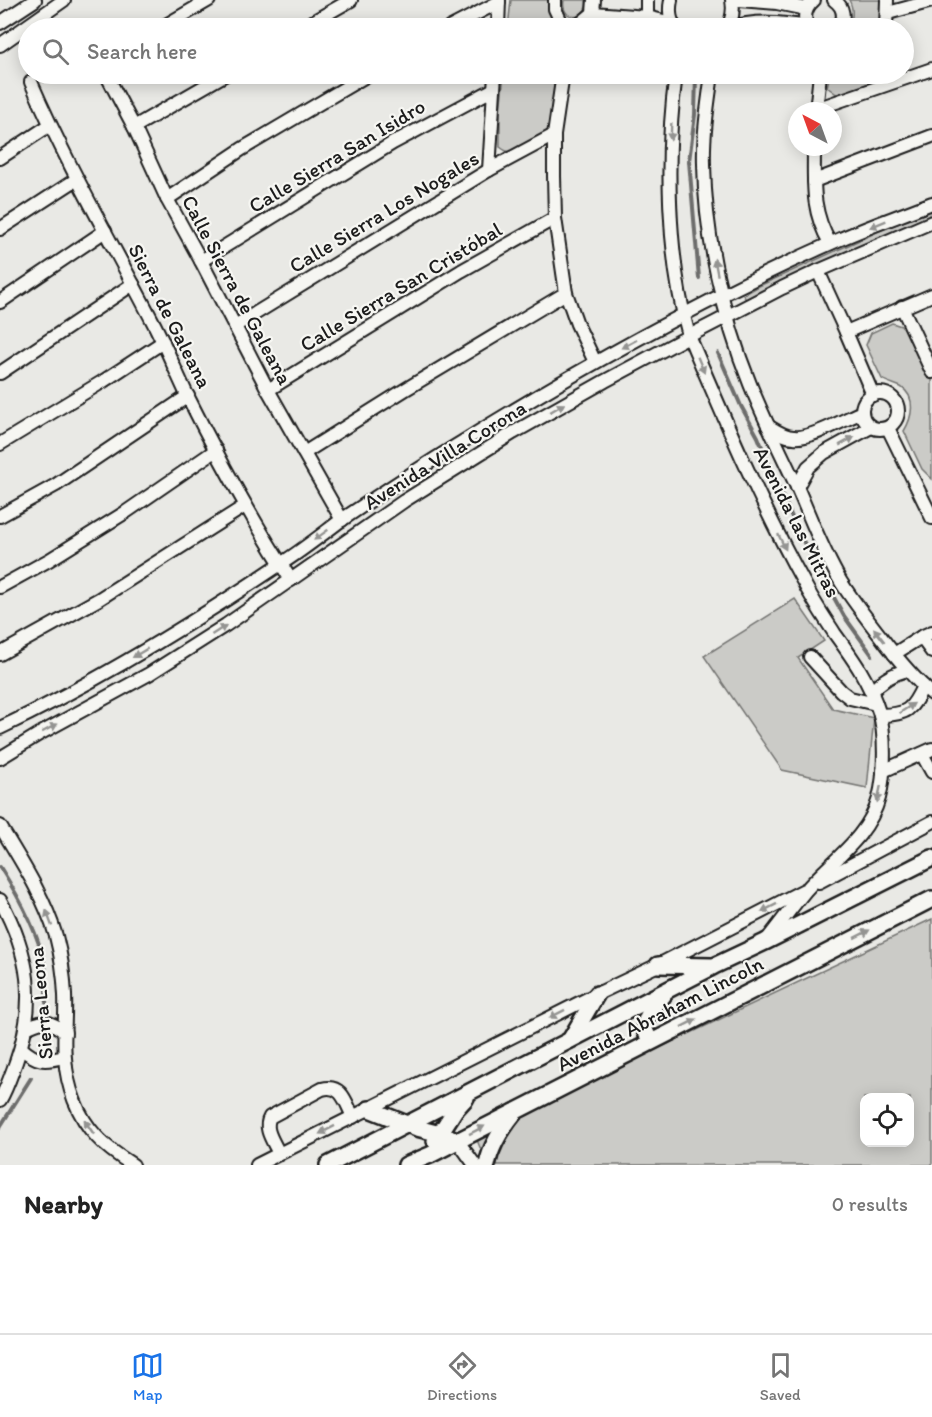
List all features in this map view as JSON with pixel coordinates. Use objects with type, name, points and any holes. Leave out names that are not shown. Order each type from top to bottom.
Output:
[{"type":"main road","points":[[328,1165],[714,966],[932,858]]},
{"type":"main road","name":"Avenida Abraham Lincoln","points":[[406,1165],[431,1160],[457,1140],[932,899]]},
{"type":"main road","points":[[658,966],[714,966]]},
{"type":"main road","points":[[652,1041],[645,1030],[646,1018],[655,1004],[669,990]]},
{"type":"main road","points":[[570,1040],[597,994]]},
{"type":"main road","points":[[431,1160],[431,1149],[455,1110],[472,1091]]},
{"type":"main road","points":[[369,1109],[408,1125],[457,1140]]},
{"type":"main road","points":[[487,1165],[495,1141],[517,1109]]},
{"type":"street","points":[[0,23],[35,0]]},
{"type":"street","points":[[37,18],[64,0]]},
{"type":"street","points":[[178,18],[210,0]]},
{"type":"street","points":[[320,18],[351,0]]},
{"type":"street","points":[[555,0],[555,9],[559,18]]},
{"type":"street","points":[[647,0],[647,17]]},
{"type":"street","points":[[671,0],[669,11],[671,18]]},
{"type":"street","points":[[732,0],[734,9],[732,18]]},
{"type":"street","points":[[739,0],[791,5],[810,4]]},
{"type":"street","points":[[834,0],[843,13],[842,18]]},
{"type":"street","points":[[887,0],[887,18]]},
{"type":"street","points":[[468,18],[499,1]]},
{"type":"street","points":[[498,18],[499,1]]},
{"type":"street","points":[[888,13],[932,1]]},
{"type":"street","points":[[752,18],[755,2]]},
{"type":"street","points":[[790,18],[791,5]]},
{"type":"street","points":[[584,18],[594,6],[650,18]]},
{"type":"street","points":[[1,42],[18,31]]},
{"type":"street","points":[[914,75],[932,69]]},
{"type":"street","name":"Sierra de Galeana","points":[[33,84],[77,179],[163,342],[245,506],[291,580]]},
{"type":"street","name":"Calle Sierra de Galeana","points":[[111,84],[167,199],[268,390],[342,520]]},
{"type":"street","points":[[134,127],[209,84]]},
{"type":"street","points":[[167,199],[242,149],[352,84]]},
{"type":"street","points":[[489,170],[494,84]]},
{"type":"street","points":[[562,84],[554,135],[555,218],[567,293],[577,324],[595,362]]},
{"type":"street","name":"Avenida las Mitras","points":[[675,84],[672,106],[670,201],[674,252],[689,336],[738,450],[791,560],[814,601],[854,659],[876,703],[884,738],[879,798],[861,833],[807,889],[765,942]]},
{"type":"street","name":"Avenida las Mitras","points":[[710,84],[704,150],[705,199],[726,317],[749,383],[840,581],[894,654],[927,690]]},
{"type":"street","points":[[817,102],[819,84]]},
{"type":"street","points":[[837,102],[886,84]]},
{"type":"street","name":"Calle Sierra San Isidro","points":[[201,261],[393,143],[494,89]]},
{"type":"street","points":[[0,158],[50,125]]},
{"type":"street","name":"Calle Sierra Los Nogales","points":[[235,326],[489,170],[554,135]]},
{"type":"street","points":[[814,181],[932,136]]},
{"type":"street","points":[[814,156],[813,194],[824,233],[830,243]]},
{"type":"street","points":[[0,229],[77,179]]},
{"type":"street","name":"Avenida Villa Corona","points":[[0,728],[136,656],[281,564],[342,520],[461,442],[595,362],[722,294],[830,243],[932,202]]},
{"type":"street","name":"Calle Sierra San Cristóbal","points":[[268,390],[461,271],[555,218]]},
{"type":"street","name":"Avenida Villa Corona","points":[[0,758],[149,674],[226,625],[453,469],[605,381],[818,271],[932,222]]},
{"type":"street","points":[[0,302],[105,231]]},
{"type":"street","points":[[818,271],[873,395]]},
{"type":"street","points":[[0,373],[133,284]]},
{"type":"street","points":[[304,453],[567,293]]},
{"type":"street","points":[[846,332],[932,295]]},
{"type":"street","points":[[902,307],[930,364]]},
{"type":"street","points":[[0,444],[163,342]]},
{"type":"street","points":[[884,393],[890,395],[897,404],[898,415],[888,428],[882,430],[871,427],[863,418],[865,402],[873,395],[884,393]]},
{"type":"street","points":[[0,516],[56,485],[188,396]]},
{"type":"street","points":[[768,426],[781,434],[792,437],[814,434],[862,412]]},
{"type":"street","points":[[797,487],[808,467],[824,453],[871,427]]},
{"type":"street","points":[[888,428],[928,497],[932,518]]},
{"type":"street","points":[[814,434],[824,453]]},
{"type":"street","points":[[0,587],[49,560],[126,512],[216,450]]},
{"type":"street","points":[[0,654],[99,599],[245,506]]},
{"type":"street","points":[[894,654],[926,635],[932,652]]},
{"type":"street","points":[[810,657],[850,698],[876,703],[895,715],[910,709],[927,690]]},
{"type":"street","points":[[876,703],[877,684],[894,674],[907,670]]},
{"type":"street","points":[[883,771],[927,751],[932,772]]},
{"type":"street","points":[[257,1165],[597,994],[658,966],[932,822]]},
{"type":"street","name":"Sierra Leona","points":[[0,826],[43,901],[55,935],[62,962],[65,994],[64,1057],[69,1088],[81,1114],[96,1136],[113,1152],[133,1165]]},
{"type":"street","name":"Sierra Leona","points":[[0,900],[9,915],[26,964],[29,989],[21,1048],[0,1101]]},
{"type":"street","points":[[25,1029],[35,1023],[46,1022],[57,1025],[65,1033]]},
{"type":"street","points":[[21,1048],[40,1061],[64,1057]]},
{"type":"street","points":[[279,1154],[267,1127],[267,1121],[270,1117],[322,1089],[328,1087],[339,1090],[352,1117]]},
{"type":"street","points":[[457,1140],[476,1165]]},
{"type":"shaded area","points":[[511,0],[550,0],[555,18],[509,18]]},
{"type":"shaded area","points":[[564,0],[586,0],[586,7],[579,15],[570,15],[564,7]]},
{"type":"shaded area","points":[[849,0],[884,0],[883,18],[852,18],[852,7]]},
{"type":"shaded area","points":[[503,84],[556,84],[551,129],[514,152],[508,152],[500,147]]},
{"type":"shaded area","points":[[828,84],[866,84],[839,96],[827,87]]},
{"type":"shaded area","points":[[932,210],[932,220],[747,301],[743,295],[877,232]]},
{"type":"shaded area","points":[[892,323],[910,332],[932,380],[932,479],[922,469],[904,431],[912,408],[909,396],[901,387],[882,379],[866,345],[871,333]]},
{"type":"shaded area","points":[[795,599],[824,641],[798,658],[833,709],[874,718],[867,788],[782,770],[704,656]]},
{"type":"shaded area","points":[[932,919],[932,1165],[487,1165],[475,1135]]},
{"type":"waterway","points":[[696,84],[695,115],[689,161],[699,278]]},
{"type":"waterway","points":[[718,353],[741,406],[758,437],[802,539],[844,616],[872,655]]},
{"type":"waterway","points":[[0,867],[21,902],[38,940],[46,971],[46,1003]]},
{"type":"waterway","points":[[0,1127],[31,1078]]}]
